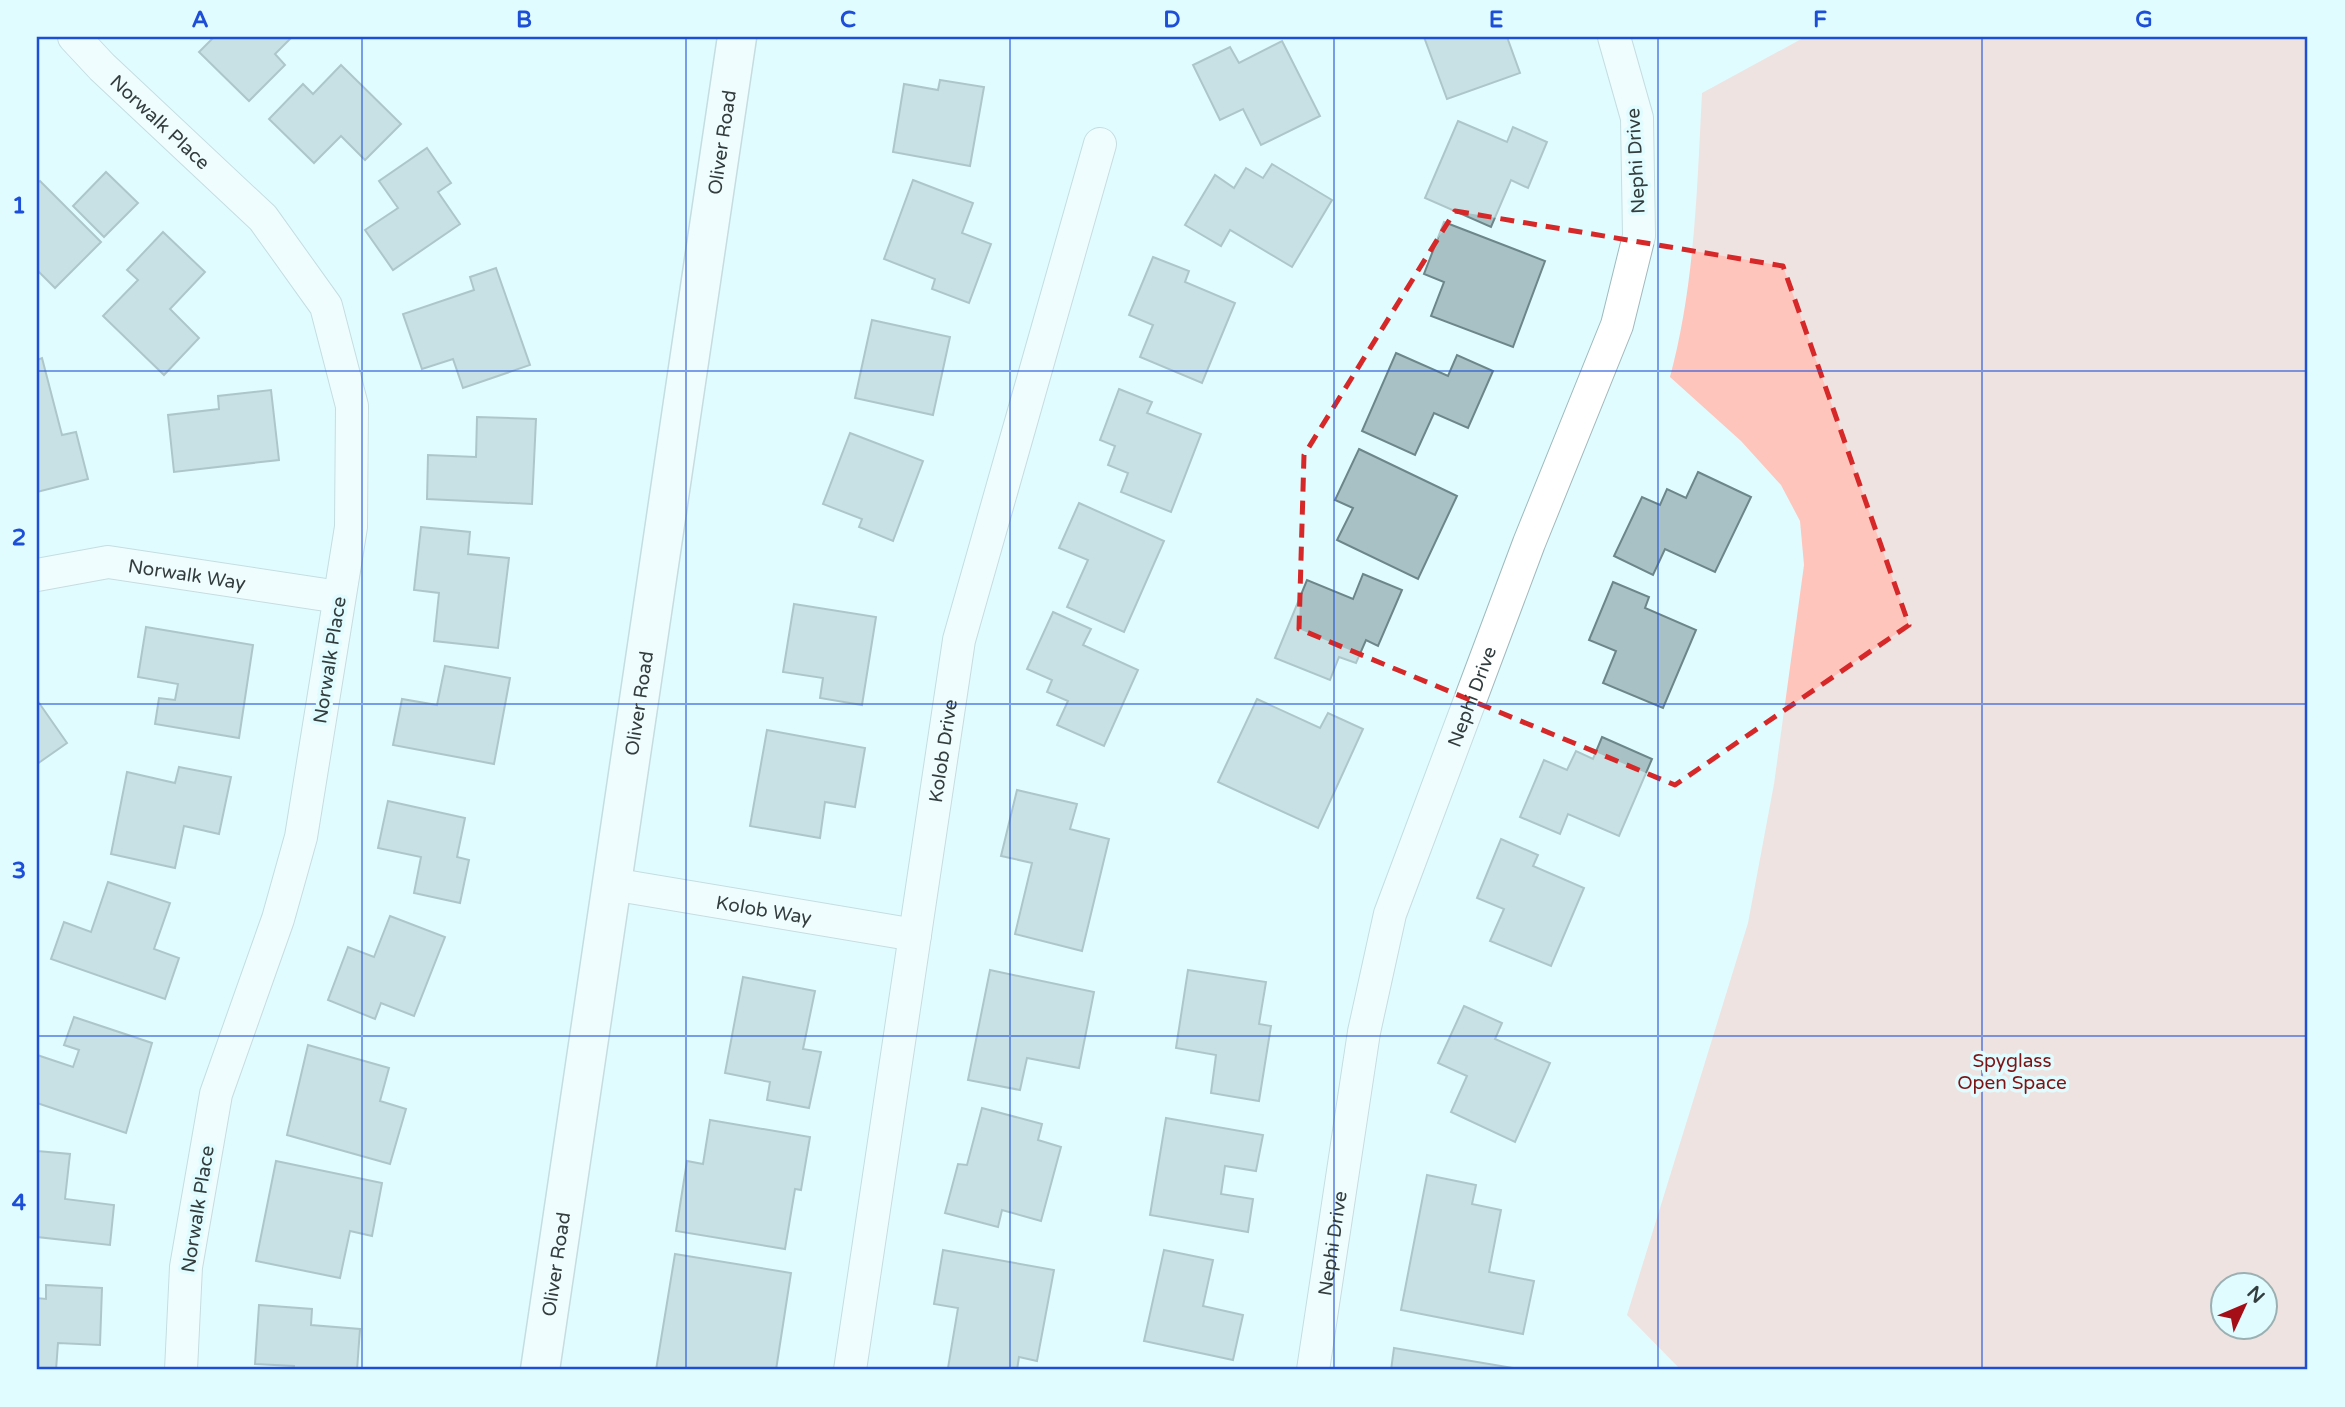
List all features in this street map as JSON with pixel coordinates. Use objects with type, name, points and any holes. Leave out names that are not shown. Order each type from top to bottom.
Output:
[{"type":"street","name":"Norwalk Place","points":[[74,37],[102,68],[264,218],[326,306],[352,406],[351,527],[301,837],[278,919],[216,1094],[186,1267],[181,1370]]},
{"type":"street","name":"Oliver Road","points":[[540,1370],[737,37]]},
{"type":"street","name":"Nephi Drive","points":[[1312,1370],[1364,1032],[1390,914],[1529,544],[1617,325],[1639,236],[1637,118],[1614,37]]},
{"type":"street","name":"Kolob Drive","points":[[850,1370],[959,640],[1100,144]]},
{"type":"street","name":"Norwalk Way","points":[[37,575],[108,562],[339,597]]},
{"type":"street","name":"Kolob Way","points":[[612,884],[915,935]]},
{"type":"highlighted area","points":[[1455,211],[1783,266],[1909,625],[1675,785],[1299,629],[1304,455]]},
{"type":"green space","name":"Spyglass Open Space","points":[[1805,37],[2308,37],[2308,1370],[1681,1370],[1627,1315],[1748,923],[1774,784],[1804,565],[1800,521],[1781,485],[1741,441],[1670,377],[1685,307],[1696,201],[1702,93]]},
{"type":"building","points":[[214,37],[292,37],[275,54],[285,65],[249,101],[199,52]]},
{"type":"building","points":[[1424,37],[1507,37],[1520,73],[1447,99]]},
{"type":"building","points":[[1282,41],[1320,116],[1261,145],[1243,109],[1220,120],[1193,65],[1230,47],[1239,63]]},
{"type":"building","points":[[341,65],[401,124],[365,160],[341,136],[314,163],[269,119],[303,84],[313,94]]},
{"type":"building","points":[[940,80],[984,87],[970,166],[893,152],[904,84],[938,90]]},
{"type":"building","points":[[1458,121],[1507,142],[1513,127],[1547,142],[1528,188],[1511,180],[1491,227],[1425,198]]},
{"type":"building","points":[[427,148],[451,183],[438,192],[460,224],[393,270],[365,230],[398,208],[379,181]]},
{"type":"building","points":[[1272,164],[1332,200],[1292,267],[1230,230],[1221,246],[1185,225],[1215,175],[1234,188],[1246,168],[1263,178]]},
{"type":"building","points":[[106,172],[138,203],[104,237],[73,206]]},
{"type":"building","points":[[913,180],[973,203],[962,233],[991,244],[969,303],[932,289],[935,279],[884,259]]},
{"type":"building","points":[[40,181],[101,242],[55,288],[37,270],[37,183]]},
{"type":"building","points":[[1444,222],[1545,261],[1513,347],[1431,316],[1444,282],[1424,274]]},
{"type":"building","points":[[163,232],[205,272],[170,309],[199,338],[164,375],[103,316],[138,280],[127,270]]},
{"type":"building","points":[[1153,257],[1189,271],[1185,282],[1235,303],[1202,383],[1140,357],[1153,325],[1129,315]]},
{"type":"building","points":[[496,268],[530,365],[463,388],[453,359],[422,369],[403,314],[474,290],[470,277]]},
{"type":"building","points":[[872,320],[950,337],[933,415],[855,398]]},
{"type":"building","points":[[1396,353],[1448,376],[1457,355],[1493,371],[1468,428],[1434,413],[1415,455],[1362,431]]},
{"type":"building","points":[[42,358],[62,435],[76,432],[88,479],[37,492],[37,360]]},
{"type":"building","points":[[1119,389],[1152,402],[1147,413],[1201,434],[1171,512],[1121,492],[1128,473],[1108,465],[1115,446],[1100,440]]},
{"type":"building","points":[[271,390],[279,460],[174,472],[168,415],[219,409],[218,396]]},
{"type":"building","points":[[477,417],[536,419],[532,504],[427,499],[428,455],[476,457]]},
{"type":"building","points":[[850,433],[923,461],[893,541],[859,527],[862,519],[823,504]]},
{"type":"building","points":[[1359,449],[1457,496],[1418,579],[1337,540],[1353,508],[1335,500]]},
{"type":"building","points":[[1698,472],[1751,497],[1715,572],[1665,549],[1653,575],[1614,556],[1642,497],[1660,505],[1667,489],[1686,498]]},
{"type":"building","points":[[1079,503],[1164,541],[1124,632],[1067,607],[1088,560],[1059,548]]},
{"type":"building","points":[[421,527],[470,532],[468,554],[509,558],[498,648],[434,641],[439,593],[414,590]]},
{"type":"building","points":[[1363,574],[1402,590],[1378,646],[1366,640],[1356,663],[1339,657],[1330,680],[1275,658],[1307,580],[1353,599]]},
{"type":"building","points":[[1613,582],[1649,597],[1645,608],[1696,630],[1663,708],[1603,683],[1616,651],[1589,640]]},
{"type":"building","points":[[794,604],[876,617],[862,705],[820,698],[823,678],[783,672]]},
{"type":"building","points":[[1053,612],[1091,629],[1083,645],[1138,670],[1104,746],[1057,725],[1068,701],[1047,692],[1052,680],[1027,669]]},
{"type":"building","points":[[146,627],[253,645],[239,738],[155,724],[159,698],[175,700],[178,684],[138,677]]},
{"type":"building","points":[[445,666],[510,678],[494,764],[393,745],[402,699],[437,705]]},
{"type":"building","points":[[1257,699],[1320,728],[1328,713],[1363,729],[1318,828],[1218,782]]},
{"type":"building","points":[[37,700],[67,743],[37,764]]},
{"type":"building","points":[[767,730],[865,748],[855,807],[825,802],[820,838],[750,826]]},
{"type":"building","points":[[1602,737],[1652,759],[1619,836],[1568,814],[1560,834],[1520,817],[1544,760],[1567,770],[1576,751],[1593,759]]},
{"type":"building","points":[[179,767],[231,777],[219,834],[184,826],[175,868],[111,854],[127,772],[175,783]]},
{"type":"building","points":[[1017,790],[1077,804],[1070,829],[1109,839],[1082,951],[1015,934],[1032,863],[1001,856]]},
{"type":"building","points":[[388,801],[465,818],[457,857],[469,860],[460,903],[414,893],[421,857],[378,848]]},
{"type":"building","points":[[1501,839],[1538,855],[1533,866],[1584,888],[1551,966],[1490,941],[1504,909],[1477,898]]},
{"type":"building","points":[[108,882],[170,903],[154,949],[179,958],[165,999],[51,959],[64,922],[91,932]]},
{"type":"building","points":[[390,916],[445,937],[414,1016],[381,1003],[375,1019],[328,1000],[348,947],[374,957]]},
{"type":"building","points":[[990,970],[1094,992],[1079,1068],[1027,1058],[1020,1090],[968,1080]]},
{"type":"building","points":[[1188,970],[1266,982],[1259,1024],[1271,1026],[1259,1101],[1211,1093],[1216,1055],[1176,1048]]},
{"type":"building","points":[[743,977],[815,991],[803,1049],[821,1052],[809,1108],[767,1100],[770,1082],[725,1073]]},
{"type":"building","points":[[1464,1006],[1502,1023],[1495,1039],[1550,1063],[1515,1142],[1451,1112],[1467,1076],[1438,1063]]},
{"type":"building","points":[[74,1017],[152,1043],[126,1133],[37,1103],[37,1055],[73,1067],[79,1050],[64,1045]]},
{"type":"building","points":[[308,1045],[389,1068],[380,1101],[406,1109],[390,1164],[287,1135]]},
{"type":"building","points":[[982,1108],[1042,1124],[1038,1140],[1061,1147],[1041,1221],[1002,1210],[998,1227],[945,1213],[958,1164],[967,1165]]},
{"type":"building","points":[[1166,1118],[1263,1135],[1256,1171],[1225,1166],[1221,1194],[1253,1199],[1248,1232],[1150,1215]]},
{"type":"building","points":[[710,1120],[810,1137],[801,1190],[795,1189],[785,1249],[676,1231],[687,1161],[703,1164]]},
{"type":"building","points":[[37,1151],[70,1154],[65,1199],[114,1205],[110,1245],[37,1237]]},
{"type":"building","points":[[276,1161],[382,1183],[372,1236],[350,1231],[340,1278],[256,1261]]},
{"type":"building","points":[[1427,1175],[1476,1185],[1472,1204],[1501,1210],[1489,1272],[1534,1281],[1523,1334],[1401,1310]]},
{"type":"building","points":[[943,1250],[1054,1270],[1037,1361],[1019,1357],[1017,1370],[948,1368],[958,1308],[934,1304]]},
{"type":"building","points":[[1164,1250],[1213,1260],[1203,1306],[1243,1315],[1233,1360],[1144,1341]]},
{"type":"building","points":[[675,1254],[791,1273],[776,1370],[656,1370]]},
{"type":"building","points":[[46,1285],[102,1288],[100,1345],[58,1343],[56,1370],[37,1370],[37,1298],[46,1299]]},
{"type":"building","points":[[259,1305],[312,1309],[311,1325],[360,1329],[357,1370],[294,1370],[294,1366],[255,1364]]},
{"type":"building","points":[[1394,1348],[1513,1368],[1391,1370]]}]
